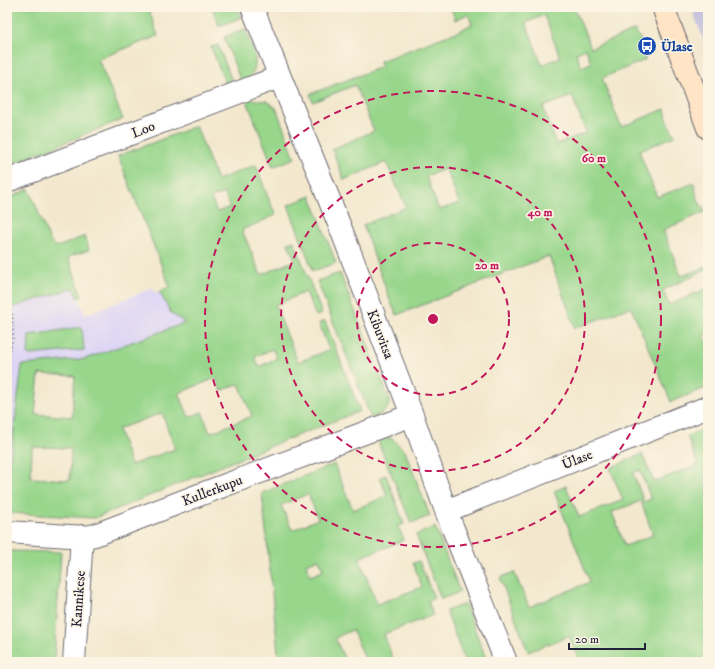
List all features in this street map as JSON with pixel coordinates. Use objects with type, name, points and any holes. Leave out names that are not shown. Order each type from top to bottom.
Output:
[{"type":"main road","points":[[663,7],[708,128]]},
{"type":"street","name":"Kibuvitsa","points":[[252,7],[341,230],[412,416],[446,511],[506,662]]},
{"type":"street","name":"Loo","points":[[7,181],[279,77]]},
{"type":"street","name":"Ülase","points":[[446,511],[708,407]]},
{"type":"street","name":"Kullerkupu","points":[[7,532],[82,536],[95,535],[198,494],[412,416]]},
{"type":"street","name":"Kannikese","points":[[74,662],[82,536]]},
{"type":"path","points":[[7,362],[13,336],[12,314]]},
{"type":"shaded area","points":[[691,7],[708,7],[708,52]]},
{"type":"shaded area","points":[[74,288],[85,315],[153,288],[155,293],[159,291],[171,313],[185,323],[85,359],[22,365],[7,484],[7,309]]},
{"type":"green space","points":[[7,7],[148,7],[158,36],[98,59],[123,119],[7,166],[7,149],[9,148],[7,145]]},
{"type":"green space","points":[[212,7],[237,7],[241,18],[219,26]]},
{"type":"green space","points":[[451,7],[574,7],[591,48],[635,30],[646,49],[645,60],[602,78],[621,127],[665,109],[668,123],[675,136],[639,151],[657,197],[694,183],[697,198],[705,212],[663,230],[681,276],[708,266],[708,269],[663,290],[669,305],[708,288],[708,333],[704,335],[708,345],[708,387],[671,402],[631,307],[575,328],[549,256],[397,315],[391,303],[363,225],[406,207],[386,162],[344,180],[332,149],[374,131],[355,85],[313,102],[310,94],[381,67],[380,61],[459,31],[472,24],[468,14],[455,20]],"holes":[[[544,15],[560,57],[542,65],[526,23]],[[586,49],[591,63],[581,67],[576,53]],[[572,96],[586,133],[556,144],[543,107]],[[446,169],[459,203],[439,210],[426,176]]]},
{"type":"green space","points":[[245,29],[251,43],[255,58],[255,66],[249,78],[241,82],[224,37]]},
{"type":"green space","points":[[218,45],[232,81],[225,83],[211,47]]},
{"type":"green space","points":[[250,99],[267,101],[276,108],[295,158],[273,167],[247,101]]},
{"type":"green space","points":[[196,126],[217,180],[256,165],[276,215],[242,230],[261,275],[295,260],[288,243],[294,241],[322,314],[316,316],[306,292],[275,305],[298,362],[329,350],[319,323],[325,321],[360,411],[95,518],[7,513],[7,484],[22,365],[85,359],[185,323],[171,313],[159,291],[170,287],[118,156]],"holes":[[[224,193],[230,207],[217,212],[211,198]],[[272,349],[277,358],[259,367],[255,357]],[[39,374],[75,376],[72,417],[35,414]],[[216,378],[221,391],[239,384],[252,416],[210,433],[202,412],[189,417],[179,393]],[[162,413],[175,449],[131,465],[118,429]],[[32,447],[71,448],[70,480],[31,478]]]},
{"type":"green space","points":[[29,189],[50,241],[54,246],[60,246],[85,236],[89,250],[68,257],[82,296],[78,298],[74,288],[7,309],[7,199]]},
{"type":"green space","points":[[311,196],[336,263],[313,271],[288,205]]},
{"type":"green space","points":[[340,273],[390,401],[387,408],[383,412],[378,416],[371,418],[317,281]]},
{"type":"green space","points":[[82,327],[84,350],[28,355],[29,335]]},
{"type":"green space","points":[[708,428],[708,478],[705,479],[708,487],[708,656],[692,662],[580,662],[569,636],[528,652],[500,578],[514,572],[529,607],[590,582],[554,491],[566,486],[579,517],[623,500],[610,468],[642,454],[654,482],[698,465],[687,436]],"holes":[[[640,470],[651,499],[644,502],[633,473]],[[641,501],[653,535],[625,546],[612,512]]]},
{"type":"green space","points":[[385,437],[393,439],[405,451],[430,516],[411,523],[377,439]]},
{"type":"green space","points":[[334,464],[353,510],[387,496],[380,477],[386,475],[404,524],[398,526],[404,540],[359,558],[377,604],[422,587],[413,563],[419,561],[434,598],[428,601],[433,615],[384,634],[394,662],[356,662],[365,658],[352,630],[335,638],[346,662],[279,662],[262,493]],"holes":[[[308,494],[318,519],[292,530],[281,505]],[[319,559],[323,571],[310,576],[306,564]]]},
{"type":"green space","points":[[435,527],[460,592],[441,599],[416,535]]},
{"type":"green space","points":[[7,551],[61,552],[54,662],[7,662]]},
{"type":"green space","points":[[465,604],[487,661],[486,662],[465,662],[446,611]]},
{"type":"place","name":"Ülase","points":[[647,46]]}]
